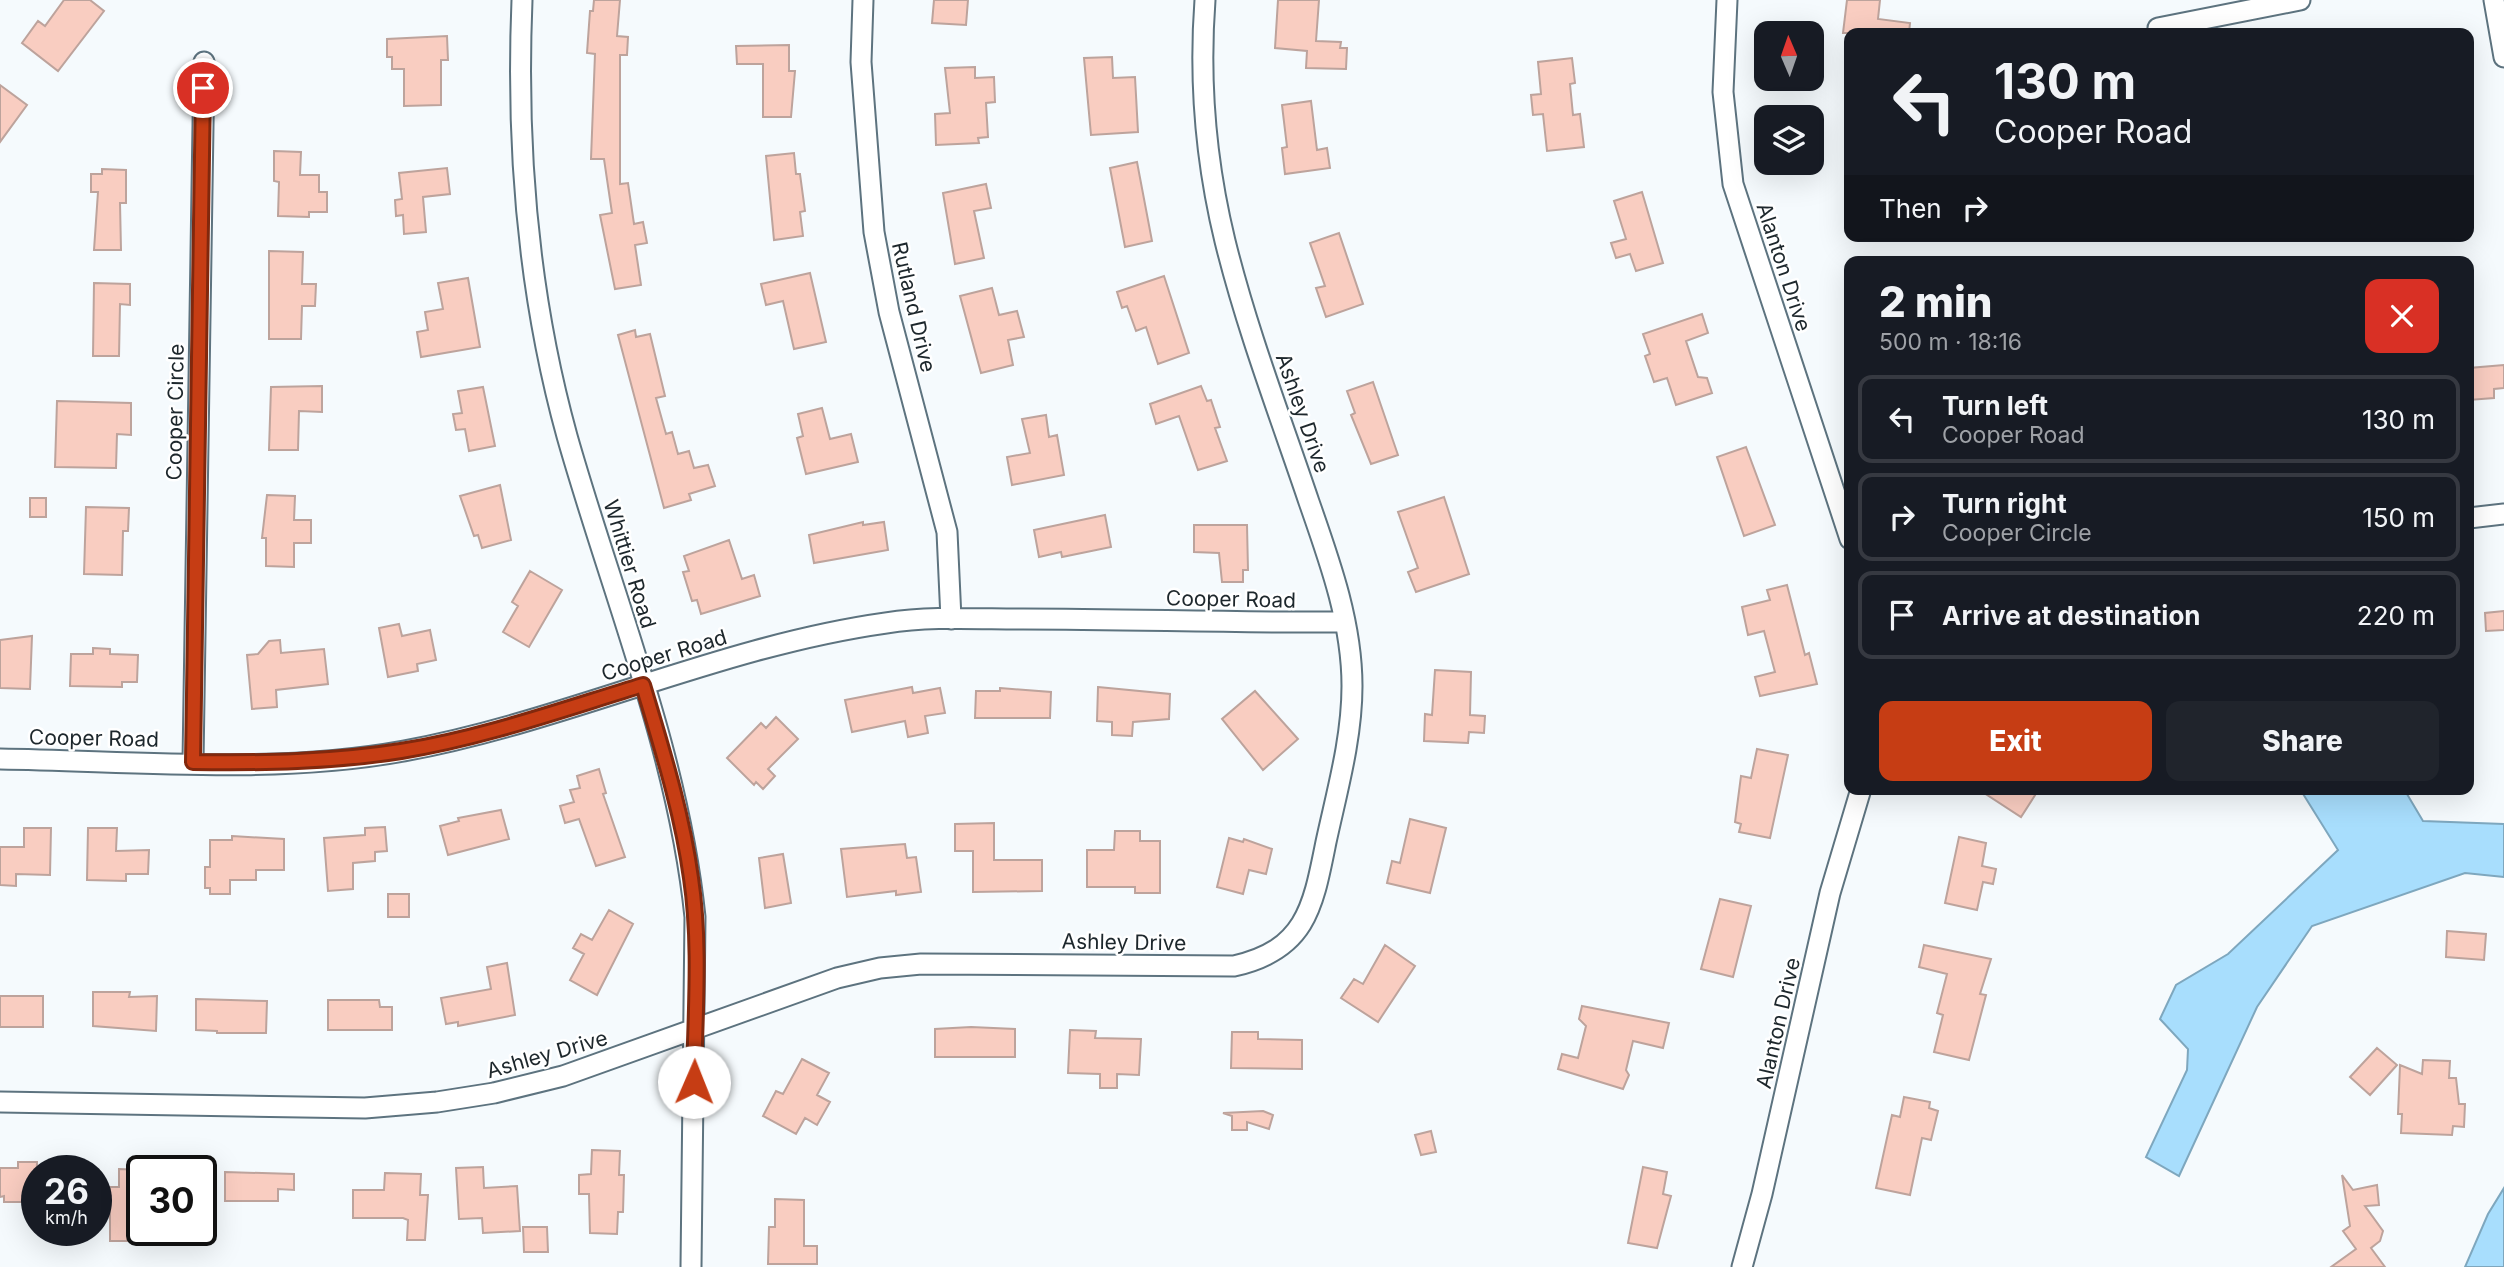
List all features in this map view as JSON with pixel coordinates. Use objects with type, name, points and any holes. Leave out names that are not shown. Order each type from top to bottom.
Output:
[{"type":"street","name":"Whittier Road","points":[[522,0],[519,96],[524,191],[541,313],[567,435],[673,789],[691,878],[695,917],[691,1267]]},
{"type":"street","name":"Rutland Drive","points":[[863,0],[861,62],[874,232],[889,312],[947,533],[951,619]]},
{"type":"street","name":"Ashley Drive","points":[[0,1102],[365,1108],[437,1102],[494,1093],[563,1076],[837,978],[880,968],[978,962],[1234,966],[1271,954],[1303,925],[1318,884],[1350,725],[1352,686],[1345,622],[1333,573],[1245,311],[1225,241],[1205,128],[1202,31],[1205,0]]},
{"type":"street","name":"Alanton Drive","points":[[1727,0],[1723,92],[1733,184],[1844,522]]},
{"type":"street","points":[[2158,28],[2300,0]]},
{"type":"street","points":[[2494,0],[2504,57]]},
{"type":"street","name":"Cooper Circle","points":[[193,762],[204,61]]},
{"type":"street","points":[[2474,517],[2504,514]]},
{"type":"street","name":"Cooper Road","points":[[0,760],[273,763],[403,751],[459,739],[848,628],[892,622],[951,619],[1345,622]]},
{"type":"street","name":"Alanton Drive","points":[[1742,1267],[1762,1194],[1830,893],[1859,795]]},
{"type":"water","points":[[2304,795],[2408,795],[2423,821],[2504,824],[2504,877],[2465,873],[2312,926],[2257,1007],[2179,1176],[2146,1157],[2187,1070],[2188,1049],[2160,1019],[2176,985],[2228,954],[2338,850]]},
{"type":"water","points":[[2504,1188],[2504,1267],[2465,1267],[2488,1214]]},
{"type":"building","points":[[64,0],[90,0],[104,11],[58,71],[22,43],[38,21],[45,26]]},
{"type":"building","points":[[594,0],[620,0],[617,36],[628,37],[627,55],[620,55],[620,184],[628,183],[634,224],[643,222],[647,243],[635,245],[641,285],[615,289],[600,215],[612,213],[604,159],[591,159],[595,54],[587,53],[590,11],[593,11]]},
{"type":"building","points":[[934,0],[968,0],[966,25],[932,23]]},
{"type":"building","points":[[1278,0],[1319,0],[1316,41],[1341,42],[1340,48],[1347,48],[1346,69],[1306,68],[1307,51],[1275,48]]},
{"type":"building","points":[[1847,0],[1880,0],[1878,19],[1910,23],[1910,28],[1844,28],[1843,33]]},
{"type":"building","points":[[447,36],[448,60],[441,60],[441,105],[404,106],[404,69],[392,69],[392,57],[387,57],[387,39]]},
{"type":"building","points":[[789,45],[789,71],[795,71],[791,117],[763,117],[763,64],[737,64],[736,46]]},
{"type":"building","points":[[1112,57],[1113,78],[1135,77],[1138,132],[1091,135],[1084,58]]},
{"type":"building","points":[[1572,58],[1575,83],[1570,84],[1573,115],[1580,114],[1584,147],[1547,151],[1543,114],[1533,115],[1531,95],[1541,94],[1538,62]]},
{"type":"building","points":[[975,67],[975,78],[994,77],[995,102],[986,103],[988,137],[978,138],[979,143],[936,145],[935,114],[950,113],[945,68]]},
{"type":"building","points":[[0,85],[27,105],[0,142]]},
{"type":"building","points":[[1311,101],[1317,150],[1327,148],[1330,168],[1285,174],[1282,148],[1287,147],[1282,105]]},
{"type":"building","points":[[274,151],[301,152],[300,175],[319,175],[319,192],[327,192],[327,212],[309,212],[309,217],[278,216],[279,182],[274,181]]},
{"type":"building","points":[[794,153],[805,211],[800,212],[803,236],[774,240],[766,156]]},
{"type":"building","points":[[1137,162],[1152,241],[1125,247],[1110,168]]},
{"type":"building","points":[[447,168],[450,194],[423,197],[426,232],[404,234],[403,215],[396,216],[395,200],[402,199],[399,173]]},
{"type":"building","points":[[102,169],[126,170],[126,203],[120,203],[121,250],[94,250],[98,192],[91,192],[91,174],[102,174]]},
{"type":"building","points":[[986,184],[991,208],[974,211],[984,258],[955,264],[943,193]]},
{"type":"building","points":[[1642,192],[1663,263],[1636,271],[1630,254],[1616,258],[1611,243],[1626,239],[1614,201]]},
{"type":"building","points":[[1339,233],[1363,304],[1326,317],[1316,288],[1325,286],[1310,243]]},
{"type":"building","points":[[269,251],[303,252],[302,284],[316,284],[315,306],[302,306],[301,339],[269,339]]},
{"type":"building","points":[[810,273],[826,342],[794,349],[783,301],[766,305],[761,284]]},
{"type":"building","points":[[1164,276],[1189,353],[1158,364],[1146,327],[1136,331],[1127,306],[1122,308],[1117,292]]},
{"type":"building","points":[[468,278],[480,347],[421,357],[417,332],[428,330],[425,312],[443,309],[438,283]]},
{"type":"building","points":[[94,283],[130,284],[130,305],[120,304],[119,356],[93,356]]},
{"type":"building","points":[[992,288],[999,315],[1017,311],[1024,337],[1008,340],[1013,365],[981,373],[960,296]]},
{"type":"building","points":[[1702,314],[1708,333],[1686,341],[1698,377],[1707,378],[1712,393],[1676,405],[1667,378],[1654,382],[1645,356],[1650,354],[1643,334]]},
{"type":"building","points":[[635,330],[636,337],[650,334],[665,396],[656,398],[666,434],[672,432],[678,454],[689,451],[694,468],[708,465],[715,486],[689,494],[691,500],[664,508],[618,335]]},
{"type":"building","points":[[2504,365],[2504,388],[2494,389],[2494,398],[2474,400],[2474,368]]},
{"type":"building","points":[[1373,382],[1398,455],[1371,464],[1351,415],[1355,413],[1347,391]]},
{"type":"building","points":[[322,386],[322,412],[299,411],[298,450],[269,450],[271,387]]},
{"type":"building","points":[[1201,386],[1207,401],[1211,400],[1220,427],[1215,428],[1227,461],[1198,470],[1179,416],[1156,424],[1150,404]]},
{"type":"building","points":[[483,387],[495,446],[469,451],[465,429],[456,430],[453,414],[462,413],[458,391]]},
{"type":"building","points":[[57,401],[131,403],[131,435],[117,434],[116,468],[55,467]]},
{"type":"building","points":[[822,408],[830,439],[851,434],[858,462],[806,474],[797,438],[803,436],[798,414]]},
{"type":"building","points":[[1046,415],[1049,437],[1057,435],[1064,475],[1012,485],[1007,457],[1030,453],[1022,419]]},
{"type":"building","points":[[1746,447],[1775,525],[1744,536],[1717,457]]},
{"type":"building","points":[[500,485],[511,540],[482,548],[478,535],[474,536],[460,496]]},
{"type":"building","points":[[267,495],[295,496],[294,520],[311,520],[311,543],[294,543],[294,567],[266,566],[266,538],[262,538]]},
{"type":"building","points":[[1444,497],[1469,574],[1416,592],[1408,572],[1418,568],[1398,512]]},
{"type":"building","points":[[30,498],[46,498],[46,517],[30,517]]},
{"type":"building","points":[[86,507],[129,508],[128,531],[123,531],[122,575],[84,574]]},
{"type":"building","points":[[1105,515],[1111,547],[1062,557],[1061,552],[1039,557],[1034,530]]},
{"type":"building","points":[[863,522],[863,525],[884,522],[888,550],[814,563],[809,535]]},
{"type":"building","points":[[1194,525],[1247,525],[1248,570],[1243,570],[1243,582],[1222,582],[1219,553],[1194,552]]},
{"type":"building","points":[[729,540],[742,579],[754,575],[760,596],[701,614],[697,600],[692,601],[683,572],[689,571],[684,556]]},
{"type":"building","points":[[530,571],[562,590],[529,647],[503,632],[518,606],[512,602]]},
{"type":"building","points":[[1787,585],[1805,655],[1809,653],[1817,684],[1760,696],[1755,677],[1775,672],[1764,631],[1748,635],[1742,607],[1770,600],[1767,590]]},
{"type":"building","points":[[2504,611],[2504,630],[2486,631],[2485,613]]},
{"type":"building","points":[[399,624],[402,636],[430,630],[436,660],[417,664],[418,671],[388,677],[379,628]]},
{"type":"building","points":[[32,636],[30,689],[0,688],[0,640]]},
{"type":"building","points":[[280,640],[281,653],[324,649],[328,684],[276,690],[277,707],[252,709],[247,655],[258,654],[269,641]]},
{"type":"building","points":[[93,648],[110,649],[110,654],[138,655],[137,682],[122,682],[122,687],[70,686],[71,654],[93,654]]},
{"type":"building","points":[[1435,670],[1471,672],[1470,715],[1485,716],[1484,733],[1469,732],[1468,743],[1424,741],[1425,714],[1432,715]]},
{"type":"building","points":[[912,687],[913,693],[940,688],[945,713],[925,716],[928,733],[908,737],[905,721],[852,732],[845,700]]},
{"type":"building","points":[[1098,687],[1170,694],[1169,719],[1133,722],[1132,736],[1112,735],[1112,722],[1097,721]]},
{"type":"building","points":[[1000,688],[1051,692],[1050,718],[975,718],[976,691],[1000,691]]},
{"type":"building","points":[[1255,691],[1298,739],[1263,770],[1222,719]]},
{"type":"building","points":[[776,717],[798,739],[768,769],[775,776],[763,789],[756,782],[754,785],[727,758],[761,723],[766,728]]},
{"type":"building","points":[[1757,749],[1788,755],[1770,838],[1739,832],[1741,824],[1735,822],[1741,776],[1751,778]]},
{"type":"building","points":[[599,769],[606,793],[603,794],[625,857],[596,866],[579,819],[565,823],[560,806],[574,802],[570,790],[580,788],[577,776]]},
{"type":"building","points":[[1987,795],[2035,795],[2021,817]]},
{"type":"building","points":[[501,810],[509,839],[448,855],[440,826],[459,821],[458,818]]},
{"type":"building","points":[[1410,819],[1446,828],[1430,893],[1387,883],[1392,861],[1400,863]]},
{"type":"building","points":[[994,823],[994,860],[1042,860],[1042,891],[973,892],[973,851],[955,851],[955,824]]},
{"type":"building","points":[[385,827],[387,851],[375,852],[375,861],[353,863],[353,889],[328,891],[324,838],[365,835],[365,828]]},
{"type":"building","points":[[24,828],[51,828],[50,875],[16,874],[16,886],[0,885],[0,847],[24,847]]},
{"type":"building","points":[[88,828],[117,828],[116,851],[149,850],[148,874],[126,874],[126,881],[87,880]]},
{"type":"building","points":[[1115,831],[1140,831],[1140,841],[1160,841],[1160,893],[1135,893],[1135,887],[1087,887],[1087,850],[1114,850]]},
{"type":"building","points":[[232,836],[284,839],[284,870],[256,870],[256,880],[230,880],[230,894],[210,894],[210,888],[205,888],[205,867],[210,867],[210,840],[232,840]]},
{"type":"building","points":[[1959,837],[1986,843],[1982,866],[1996,869],[1993,884],[1983,882],[1977,910],[1945,903]]},
{"type":"building","points":[[1229,838],[1243,842],[1244,839],[1272,849],[1266,874],[1249,870],[1243,894],[1217,887]]},
{"type":"building","points":[[905,844],[907,858],[916,857],[921,892],[896,895],[896,891],[847,897],[841,849]]},
{"type":"building","points":[[783,854],[791,903],[765,908],[759,858]]},
{"type":"building","points":[[388,894],[409,894],[409,917],[388,917]]},
{"type":"building","points":[[1720,899],[1751,906],[1733,977],[1701,969]]},
{"type":"building","points":[[609,910],[633,924],[597,995],[570,980],[584,954],[573,948],[581,934],[592,940]]},
{"type":"building","points":[[2447,931],[2486,934],[2484,960],[2446,957]]},
{"type":"building","points":[[1385,945],[1415,966],[1378,1022],[1341,998],[1354,979],[1363,984]]},
{"type":"building","points":[[1924,945],[1991,959],[1980,994],[1986,995],[1969,1060],[1934,1052],[1943,1015],[1937,1013],[1947,974],[1919,967]]},
{"type":"building","points":[[507,963],[515,1015],[458,1026],[458,1022],[446,1024],[441,998],[491,989],[487,967]]},
{"type":"building","points":[[93,992],[130,992],[129,997],[157,996],[156,1031],[93,1026]]},
{"type":"building","points":[[0,996],[43,996],[43,1027],[0,1027]]},
{"type":"building","points":[[196,999],[267,1001],[266,1033],[196,1030]]},
{"type":"building","points":[[328,1000],[379,1000],[380,1007],[392,1007],[392,1030],[328,1030]]},
{"type":"building","points":[[1582,1006],[1669,1023],[1663,1048],[1633,1041],[1626,1070],[1629,1075],[1623,1089],[1558,1069],[1562,1054],[1578,1058],[1586,1026],[1579,1019]]},
{"type":"building","points":[[935,1029],[1015,1029],[1015,1057],[935,1057]]},
{"type":"building","points":[[1070,1030],[1096,1031],[1095,1038],[1141,1039],[1139,1075],[1117,1074],[1117,1088],[1100,1088],[1100,1074],[1068,1073]]},
{"type":"building","points":[[1232,1032],[1258,1032],[1258,1039],[1302,1040],[1302,1069],[1231,1068]]},
{"type":"building","points":[[2377,1048],[2397,1065],[2370,1095],[2350,1077]]},
{"type":"building","points":[[802,1059],[829,1073],[817,1095],[830,1102],[817,1125],[805,1118],[796,1134],[763,1116],[776,1091],[783,1094]]},
{"type":"building","points":[[2423,1060],[2450,1061],[2449,1078],[2456,1078],[2459,1104],[2465,1104],[2464,1127],[2453,1126],[2452,1135],[2401,1133],[2402,1114],[2398,1114],[2400,1065],[2422,1074]]},
{"type":"building","points":[[1904,1097],[1930,1102],[1929,1108],[1938,1111],[1931,1140],[1922,1138],[1910,1195],[1876,1188],[1892,1115],[1900,1117]]},
{"type":"building","points":[[1263,1111],[1273,1115],[1269,1129],[1247,1122],[1247,1130],[1232,1130],[1232,1116],[1223,1113]]},
{"type":"building","points":[[1431,1131],[1436,1152],[1421,1155],[1415,1135]]},
{"type":"building","points":[[592,1150],[620,1151],[619,1175],[624,1175],[623,1212],[618,1212],[617,1234],[590,1233],[589,1194],[579,1194],[579,1175],[591,1174]]},
{"type":"building","points":[[18,1162],[21,1162],[21,1202],[4,1202],[4,1196],[0,1197],[0,1168],[18,1168]]},
{"type":"building","points":[[483,1167],[484,1188],[517,1186],[520,1231],[483,1233],[482,1218],[459,1219],[456,1168]]},
{"type":"building","points":[[1643,1167],[1667,1172],[1663,1194],[1671,1196],[1657,1248],[1628,1243]]},
{"type":"building","points":[[119,1169],[126,1169],[126,1241],[112,1241],[112,1187],[119,1187]]},
{"type":"building","points":[[225,1172],[294,1174],[294,1190],[278,1189],[278,1201],[225,1201]]},
{"type":"building","points":[[385,1173],[421,1174],[420,1195],[428,1195],[425,1240],[407,1240],[408,1220],[403,1218],[353,1218],[353,1190],[384,1190]]},
{"type":"building","points":[[2342,1175],[2353,1190],[2377,1185],[2379,1205],[2365,1206],[2383,1231],[2380,1241],[2371,1248],[2385,1267],[2331,1267],[2356,1249],[2343,1231],[2350,1226]]},
{"type":"building","points":[[775,1199],[804,1200],[804,1246],[817,1246],[817,1264],[768,1264],[769,1227],[775,1227]]},
{"type":"building","points":[[523,1227],[547,1227],[548,1252],[524,1252]]},
{"type":"route","points":[[203,88],[193,762],[273,763],[351,758],[403,751],[510,725],[643,685],[681,821],[691,878],[695,917],[694,1082]]}]
